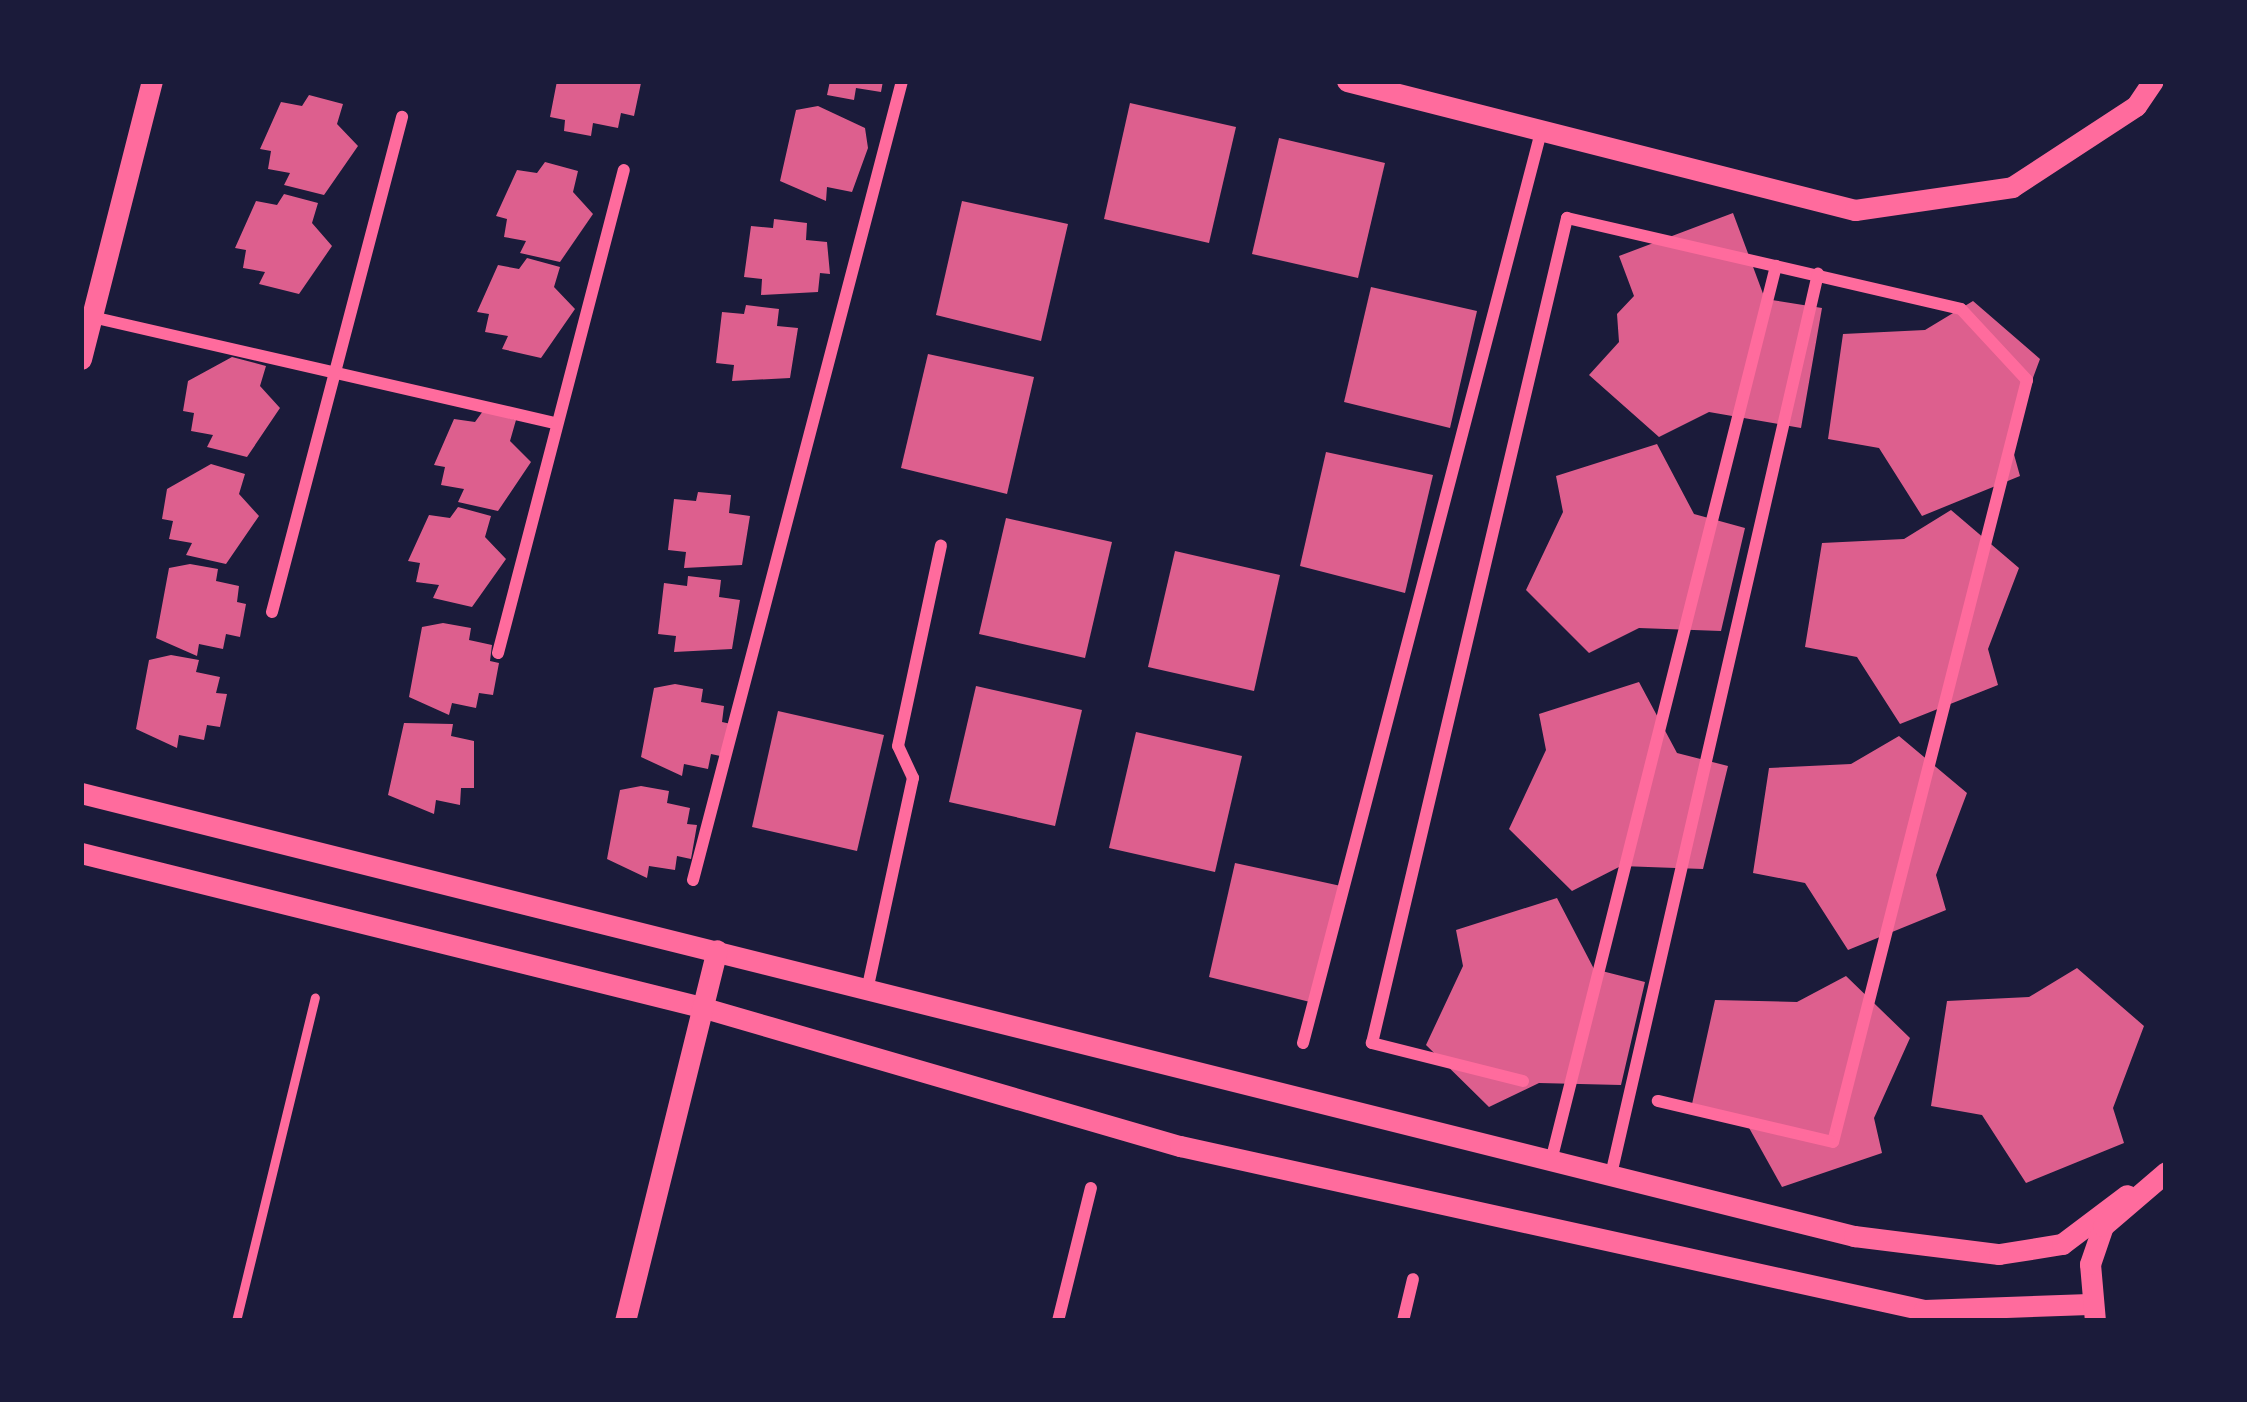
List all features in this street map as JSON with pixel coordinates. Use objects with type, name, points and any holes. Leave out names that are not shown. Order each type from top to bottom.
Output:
[{"type":"street","points":[[81,359],[152,81]]},
{"type":"street","points":[[693,880],[902,81]]},
{"type":"street","points":[[1347,81],[1855,210],[2012,187],[2136,106],[2153,81]]},
{"type":"street","points":[[272,612],[403,117]]},
{"type":"street","points":[[1304,1042],[1541,132]]},
{"type":"street","points":[[498,652],[624,170]]},
{"type":"street","points":[[1523,1081],[1372,1043],[1568,218],[1961,309],[2027,380],[1833,1142],[1658,1101]]},
{"type":"street","points":[[1549,1167],[1776,266]]},
{"type":"street","points":[[1610,1179],[1818,274]]},
{"type":"street","points":[[92,316],[555,423]]},
{"type":"street","points":[[868,986],[914,778],[898,746],[941,546]]},
{"type":"street","points":[[81,793],[868,986],[1549,1167],[1854,1236],[1999,1254],[2062,1244],[2166,1172]]},
{"type":"street","points":[[81,853],[701,1007],[1180,1146],[1924,1310],[2092,1312],[2090,1264],[2127,1195]]},
{"type":"street","points":[[625,1321],[717,950]]},
{"type":"street","points":[[1058,1321],[1090,1188]]},
{"type":"street","points":[[1403,1321],[1413,1280]]},
{"type":"lane","points":[[236,1321],[315,998]]},
{"type":"building","points":[[557,81],[641,83],[634,116],[621,113],[618,128],[593,123],[591,136],[564,131],[565,120],[550,117]]},
{"type":"building","points":[[830,81],[883,81],[881,92],[856,88],[854,100],[827,95]]},
{"type":"building","points":[[309,95],[343,104],[337,124],[358,146],[324,195],[284,185],[290,173],[268,169],[271,151],[260,149],[281,102],[302,106]]},
{"type":"building","points":[[1130,103],[1236,127],[1209,243],[1104,219]]},
{"type":"building","points":[[818,106],[865,128],[868,148],[852,192],[827,187],[826,201],[780,181],[796,110]]},
{"type":"building","points":[[1279,138],[1385,163],[1358,278],[1252,254]]},
{"type":"building","points":[[545,162],[578,171],[573,192],[593,214],[560,262],[520,253],[526,241],[504,237],[507,219],[496,216],[517,170],[537,173]]},
{"type":"building","points":[[284,194],[318,203],[312,223],[332,246],[299,294],[259,284],[265,272],[243,268],[246,250],[235,248],[256,201],[277,205]]},
{"type":"building","points":[[962,201],[1068,224],[1041,341],[936,315]]},
{"type":"building","points":[[1733,213],[1765,299],[1822,308],[1801,428],[1709,412],[1659,437],[1589,375],[1619,342],[1617,314],[1634,296],[1619,256]]},
{"type":"building","points":[[774,219],[807,223],[806,240],[827,242],[830,274],[820,273],[818,292],[761,295],[762,279],[744,277],[751,226],[773,228]]},
{"type":"building","points":[[527,258],[560,267],[554,287],[575,309],[541,358],[502,349],[508,336],[485,332],[489,314],[477,312],[498,265],[519,269]]},
{"type":"building","points":[[1371,287],[1477,311],[1450,428],[1344,402]]},
{"type":"building","points":[[1973,301],[2040,359],[2010,440],[2020,476],[1922,516],[1879,448],[1828,439],[1843,334],[1925,330]]},
{"type":"building","points":[[746,305],[779,309],[777,326],[798,328],[790,378],[732,381],[734,365],[716,363],[722,312],[744,314]]},
{"type":"building","points":[[928,354],[1034,377],[1007,494],[901,468]]},
{"type":"building","points":[[232,357],[266,366],[260,386],[280,408],[247,457],[207,447],[213,435],[191,431],[194,413],[183,411],[188,381]]},
{"type":"building","points":[[483,411],[516,420],[510,441],[531,462],[498,511],[458,502],[464,489],[441,485],[445,467],[434,465],[454,419],[475,422]]},
{"type":"building","points":[[1657,444],[1694,514],[1745,528],[1721,631],[1639,628],[1589,653],[1526,590],[1563,512],[1556,476]]},
{"type":"building","points":[[1326,452],[1433,475],[1405,593],[1300,566]]},
{"type":"building","points":[[211,464],[245,474],[239,494],[259,516],[226,564],[186,555],[192,543],[169,539],[173,521],[162,519],[167,489]]},
{"type":"building","points":[[698,492],[731,495],[729,513],[750,516],[742,565],[684,568],[686,552],[668,550],[674,499],[696,501]]},
{"type":"building","points":[[458,507],[491,516],[485,537],[506,559],[472,607],[433,598],[439,585],[416,582],[420,563],[408,561],[429,515],[450,518]]},
{"type":"building","points":[[1951,510],[2019,568],[1988,649],[1998,685],[1900,724],[1857,657],[1805,647],[1822,543],[1904,539]]},
{"type":"building","points":[[1006,518],[1112,542],[1085,658],[979,634]]},
{"type":"building","points":[[1175,551],[1280,575],[1254,691],[1148,667]]},
{"type":"building","points":[[190,564],[218,569],[216,581],[239,586],[237,602],[246,604],[240,637],[226,634],[223,649],[199,644],[197,656],[156,638],[169,568]]},
{"type":"building","points":[[688,576],[721,580],[719,597],[740,600],[732,649],[674,652],[676,636],[658,634],[664,583],[687,586]]},
{"type":"building","points":[[443,623],[471,628],[469,640],[492,645],[490,661],[499,663],[493,695],[479,693],[476,708],[452,703],[449,715],[409,697],[422,627]]},
{"type":"building","points":[[171,655],[199,660],[196,672],[220,677],[216,693],[227,694],[220,727],[207,725],[204,740],[179,735],[177,748],[136,729],[149,660]]},
{"type":"building","points":[[1639,682],[1677,753],[1728,766],[1703,869],[1621,866],[1572,891],[1509,829],[1546,750],[1539,714]]},
{"type":"building","points":[[675,684],[703,689],[701,702],[724,706],[722,722],[731,724],[725,757],[711,754],[708,769],[684,764],[682,776],[641,757],[654,688]]},
{"type":"building","points":[[976,686],[1082,710],[1055,826],[949,802]]},
{"type":"building","points":[[778,711],[884,735],[857,851],[752,827]]},
{"type":"building","points":[[404,723],[453,724],[451,736],[474,741],[474,788],[461,788],[460,805],[436,800],[434,814],[388,795]]},
{"type":"building","points":[[1136,732],[1242,756],[1215,872],[1109,848]]},
{"type":"building","points":[[1899,736],[1967,793],[1936,875],[1946,910],[1848,950],[1805,883],[1753,873],[1769,768],[1851,764]]},
{"type":"building","points":[[641,786],[669,791],[667,803],[690,808],[687,824],[697,825],[691,859],[677,856],[675,870],[649,866],[647,878],[607,859],[620,790]]},
{"type":"building","points":[[1235,863],[1341,886],[1314,1003],[1209,977]]},
{"type":"building","points":[[1557,898],[1594,969],[1645,982],[1621,1085],[1539,1083],[1489,1107],[1426,1045],[1463,966],[1456,930]]},
{"type":"building","points":[[2077,968],[2144,1026],[2113,1108],[2124,1143],[2026,1183],[1982,1115],[1931,1106],[1947,1001],[2029,997]]},
{"type":"building","points":[[1846,976],[1910,1038],[1874,1118],[1882,1153],[1782,1187],[1743,1117],[1692,1104],[1715,1000],[1797,1002]]}]
